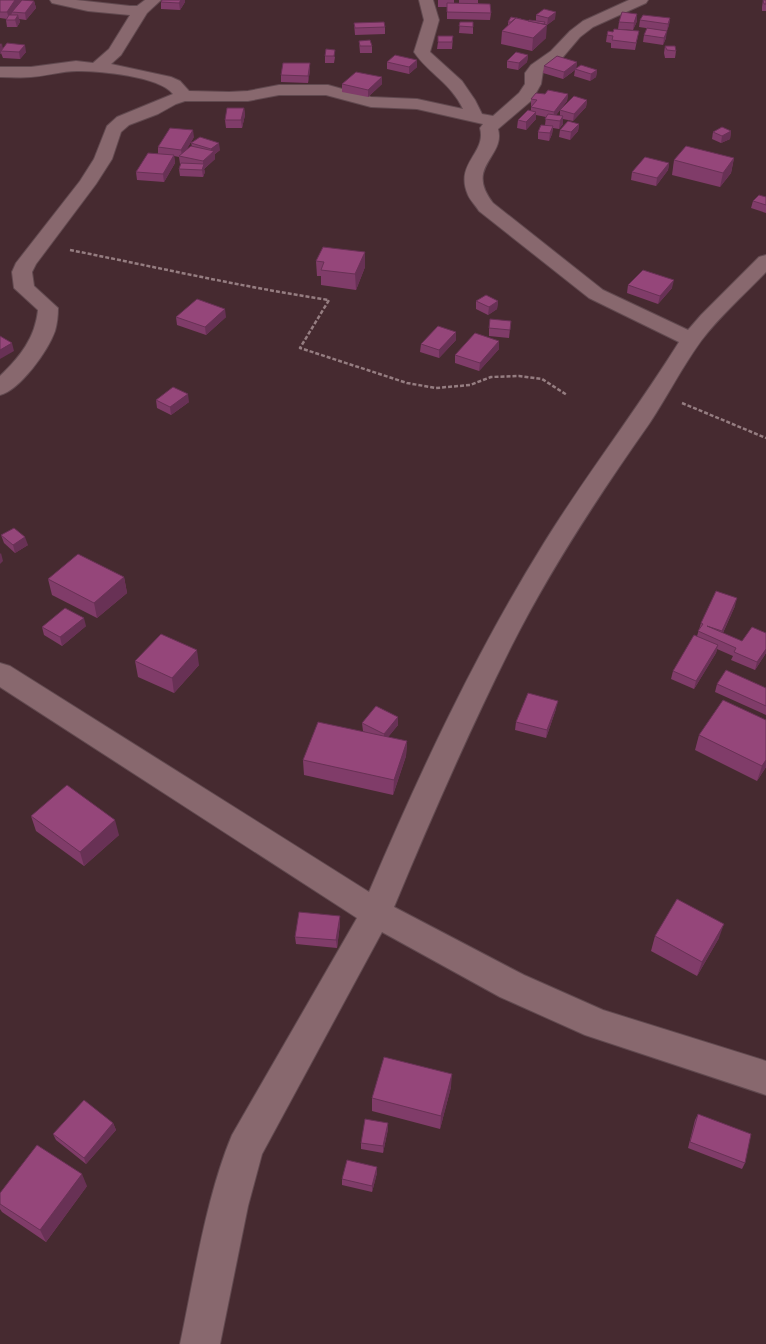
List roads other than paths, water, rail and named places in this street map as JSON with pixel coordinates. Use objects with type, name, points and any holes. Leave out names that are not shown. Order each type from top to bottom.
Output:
[{"type":"street","points":[[57,0],[102,10],[141,10]]},
{"type":"street","points":[[98,67],[115,52],[141,10],[154,0]]},
{"type":"street","points":[[426,0],[432,11],[431,26],[422,52],[427,60],[448,77],[464,94],[474,116]]},
{"type":"street","points":[[641,0],[588,24],[575,34],[557,54],[537,68],[534,73],[533,84],[526,96],[488,128],[491,135],[487,148],[474,169],[474,176],[477,195],[486,207],[596,294],[691,340]]},
{"type":"street","points":[[0,72],[31,72],[76,66],[98,67],[165,80],[174,84],[184,96]]},
{"type":"street","points":[[0,388],[23,366],[41,341],[48,321],[48,308],[24,288],[22,272],[40,244],[87,184],[103,159],[113,130],[122,121],[184,96],[239,97],[279,90],[328,90],[343,96],[371,102],[417,104],[496,122]]},
{"type":"street","points":[[200,1344],[220,1243],[245,1148],[376,913],[426,794],[499,644],[554,547],[658,393],[691,340],[708,319],[766,261]]},
{"type":"street","points":[[0,673],[376,913],[512,986],[597,1024],[766,1078]]}]
